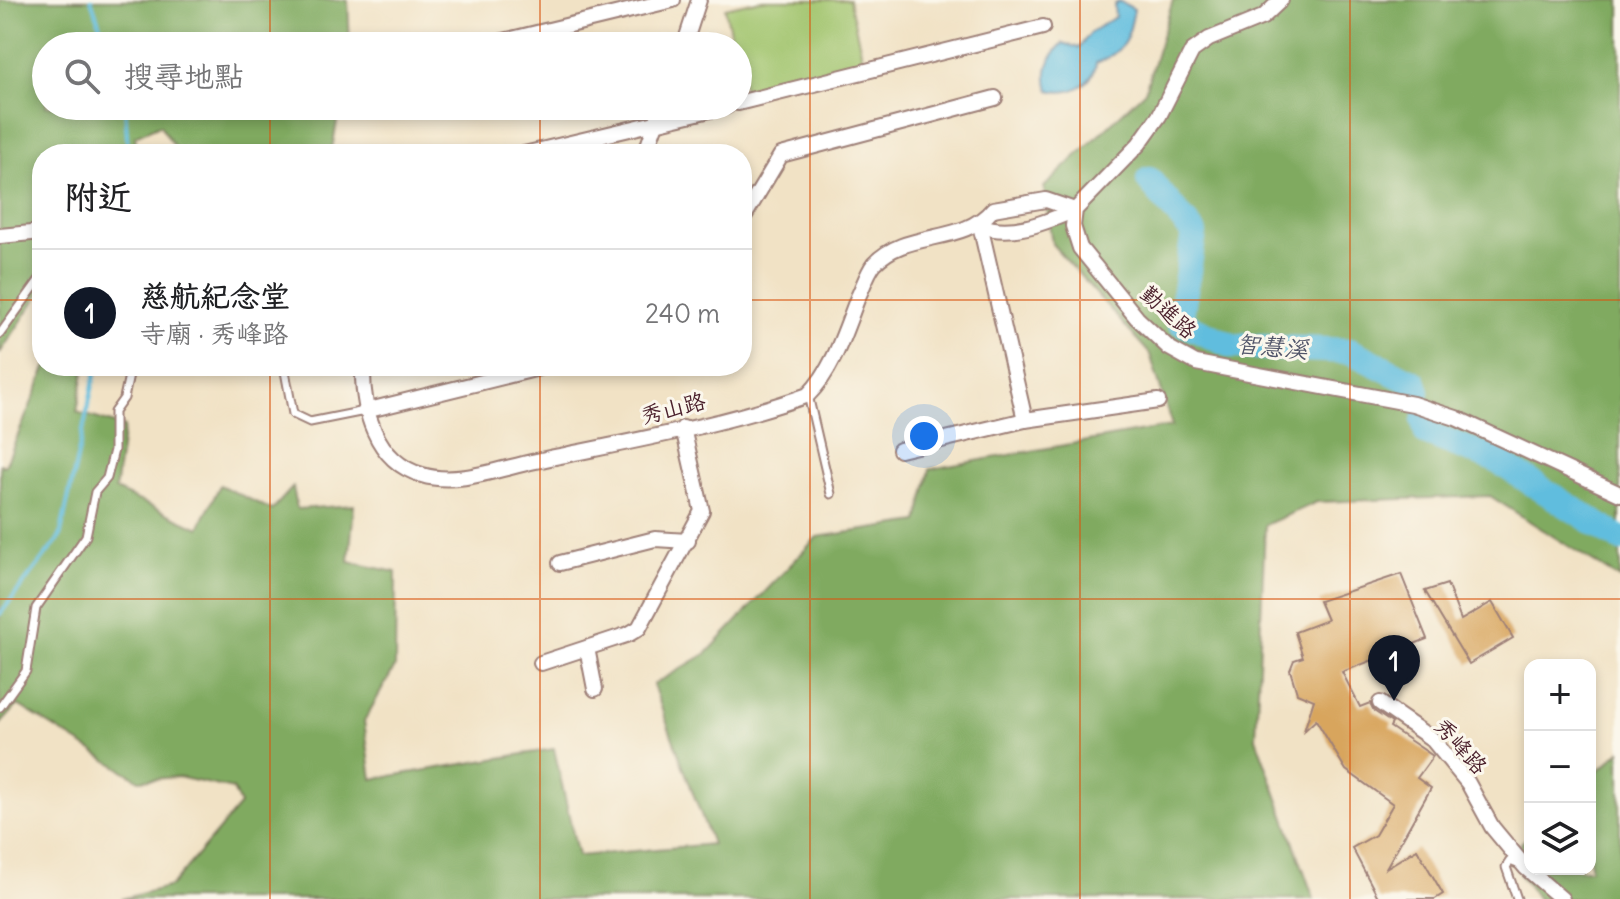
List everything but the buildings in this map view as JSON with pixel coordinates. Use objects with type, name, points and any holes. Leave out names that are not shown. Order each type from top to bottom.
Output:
[{"type":"street","points":[[541,32],[673,0]]},
{"type":"street","points":[[689,32],[699,0]]},
{"type":"street","points":[[980,225],[997,232],[1049,221],[1075,210],[1139,144],[1159,116],[1192,51],[1209,39],[1263,17],[1281,0]]},
{"type":"street","points":[[752,100],[1043,27]]},
{"type":"street","points":[[752,203],[781,155],[995,98]]},
{"type":"street","points":[[648,144],[657,120]]},
{"type":"street","points":[[568,144],[671,120]]},
{"type":"street","points":[[808,395],[820,383],[838,347],[873,265],[895,248],[980,225],[993,209],[1046,200],[1075,210]]},
{"type":"street","name":"勤進路","points":[[1075,210],[1073,226],[1080,248],[1137,318],[1169,348],[1196,363],[1413,404],[1456,418],[1620,494]]},
{"type":"street","points":[[980,225],[1025,420]]},
{"type":"street","points":[[0,236],[32,233]]},
{"type":"street","name":"秀山路","points":[[363,376],[365,411],[385,452],[421,475],[466,477],[683,428],[808,395]]},
{"type":"street","points":[[365,411],[507,376]]},
{"type":"street","points":[[900,450],[1025,420],[1158,401]]},
{"type":"street","points":[[541,663],[639,628],[702,511],[683,428]]},
{"type":"street","points":[[560,563],[655,539],[688,541]]},
{"type":"street","points":[[587,648],[595,689]]},
{"type":"street","name":"秀峰路","points":[[1380,703],[1432,739],[1468,783],[1492,827],[1524,866]]},
{"type":"street","name":"秀峰路","points":[[1534,875],[1562,899]]},
{"type":"lane","points":[[0,334],[32,290]]},
{"type":"lane","points":[[0,707],[26,671],[36,608],[86,536],[95,492],[107,478],[114,450],[114,412],[124,398],[129,376]]},
{"type":"lane","points":[[286,376],[293,414],[310,422],[365,411]]},
{"type":"lane","points":[[808,395],[831,494]]},
{"type":"lane","points":[[1517,899],[1506,867],[1510,861],[1524,867]]},
{"type":"green space","points":[[0,0],[348,0],[349,32],[32,32],[32,120],[337,120],[333,144],[172,144],[160,125],[135,136],[136,144],[32,144],[32,305],[0,353]]},
{"type":"green space","points":[[761,0],[849,0],[864,64],[752,90],[752,32],[730,32],[725,8]]},
{"type":"green space","points":[[1173,0],[1620,0],[1620,579],[1490,496],[1317,502],[1265,525],[1256,738],[1314,899],[121,899],[171,886],[240,805],[233,789],[178,777],[139,780],[18,705],[0,725],[0,464],[5,466],[43,376],[83,376],[77,412],[124,427],[115,490],[199,528],[220,485],[272,510],[293,487],[297,509],[354,505],[349,562],[396,572],[395,667],[364,721],[372,779],[554,749],[578,856],[712,844],[653,685],[707,653],[817,537],[918,522],[930,469],[1172,426],[1150,354],[1052,244],[1044,187],[1145,91]]},
{"type":"green space","points":[[1620,751],[1620,899],[1538,899],[1520,875],[1521,843],[1524,840],[1524,875],[1596,875],[1596,773]]},
{"type":"water","points":[[1119,1],[1134,9],[1124,43],[1106,59],[1096,63],[1090,78],[1079,87],[1064,92],[1049,90],[1047,70],[1058,48],[1063,43],[1079,48],[1091,32],[1115,17],[1114,5]]},
{"type":"waterway","points":[[91,0],[102,32]]},
{"type":"waterway","points":[[126,120],[127,144]]},
{"type":"waterway","name":"智慧溪","points":[[1149,180],[1194,233],[1180,322],[1232,346],[1350,351],[1414,383],[1417,392]]},
{"type":"waterway","points":[[0,614],[60,537],[95,376]]},
{"type":"waterway","name":"智慧溪","points":[[1424,421],[1427,433],[1496,460],[1620,539]]},
{"type":"place","name":"慈航紀念堂","points":[[1394,701]]}]
